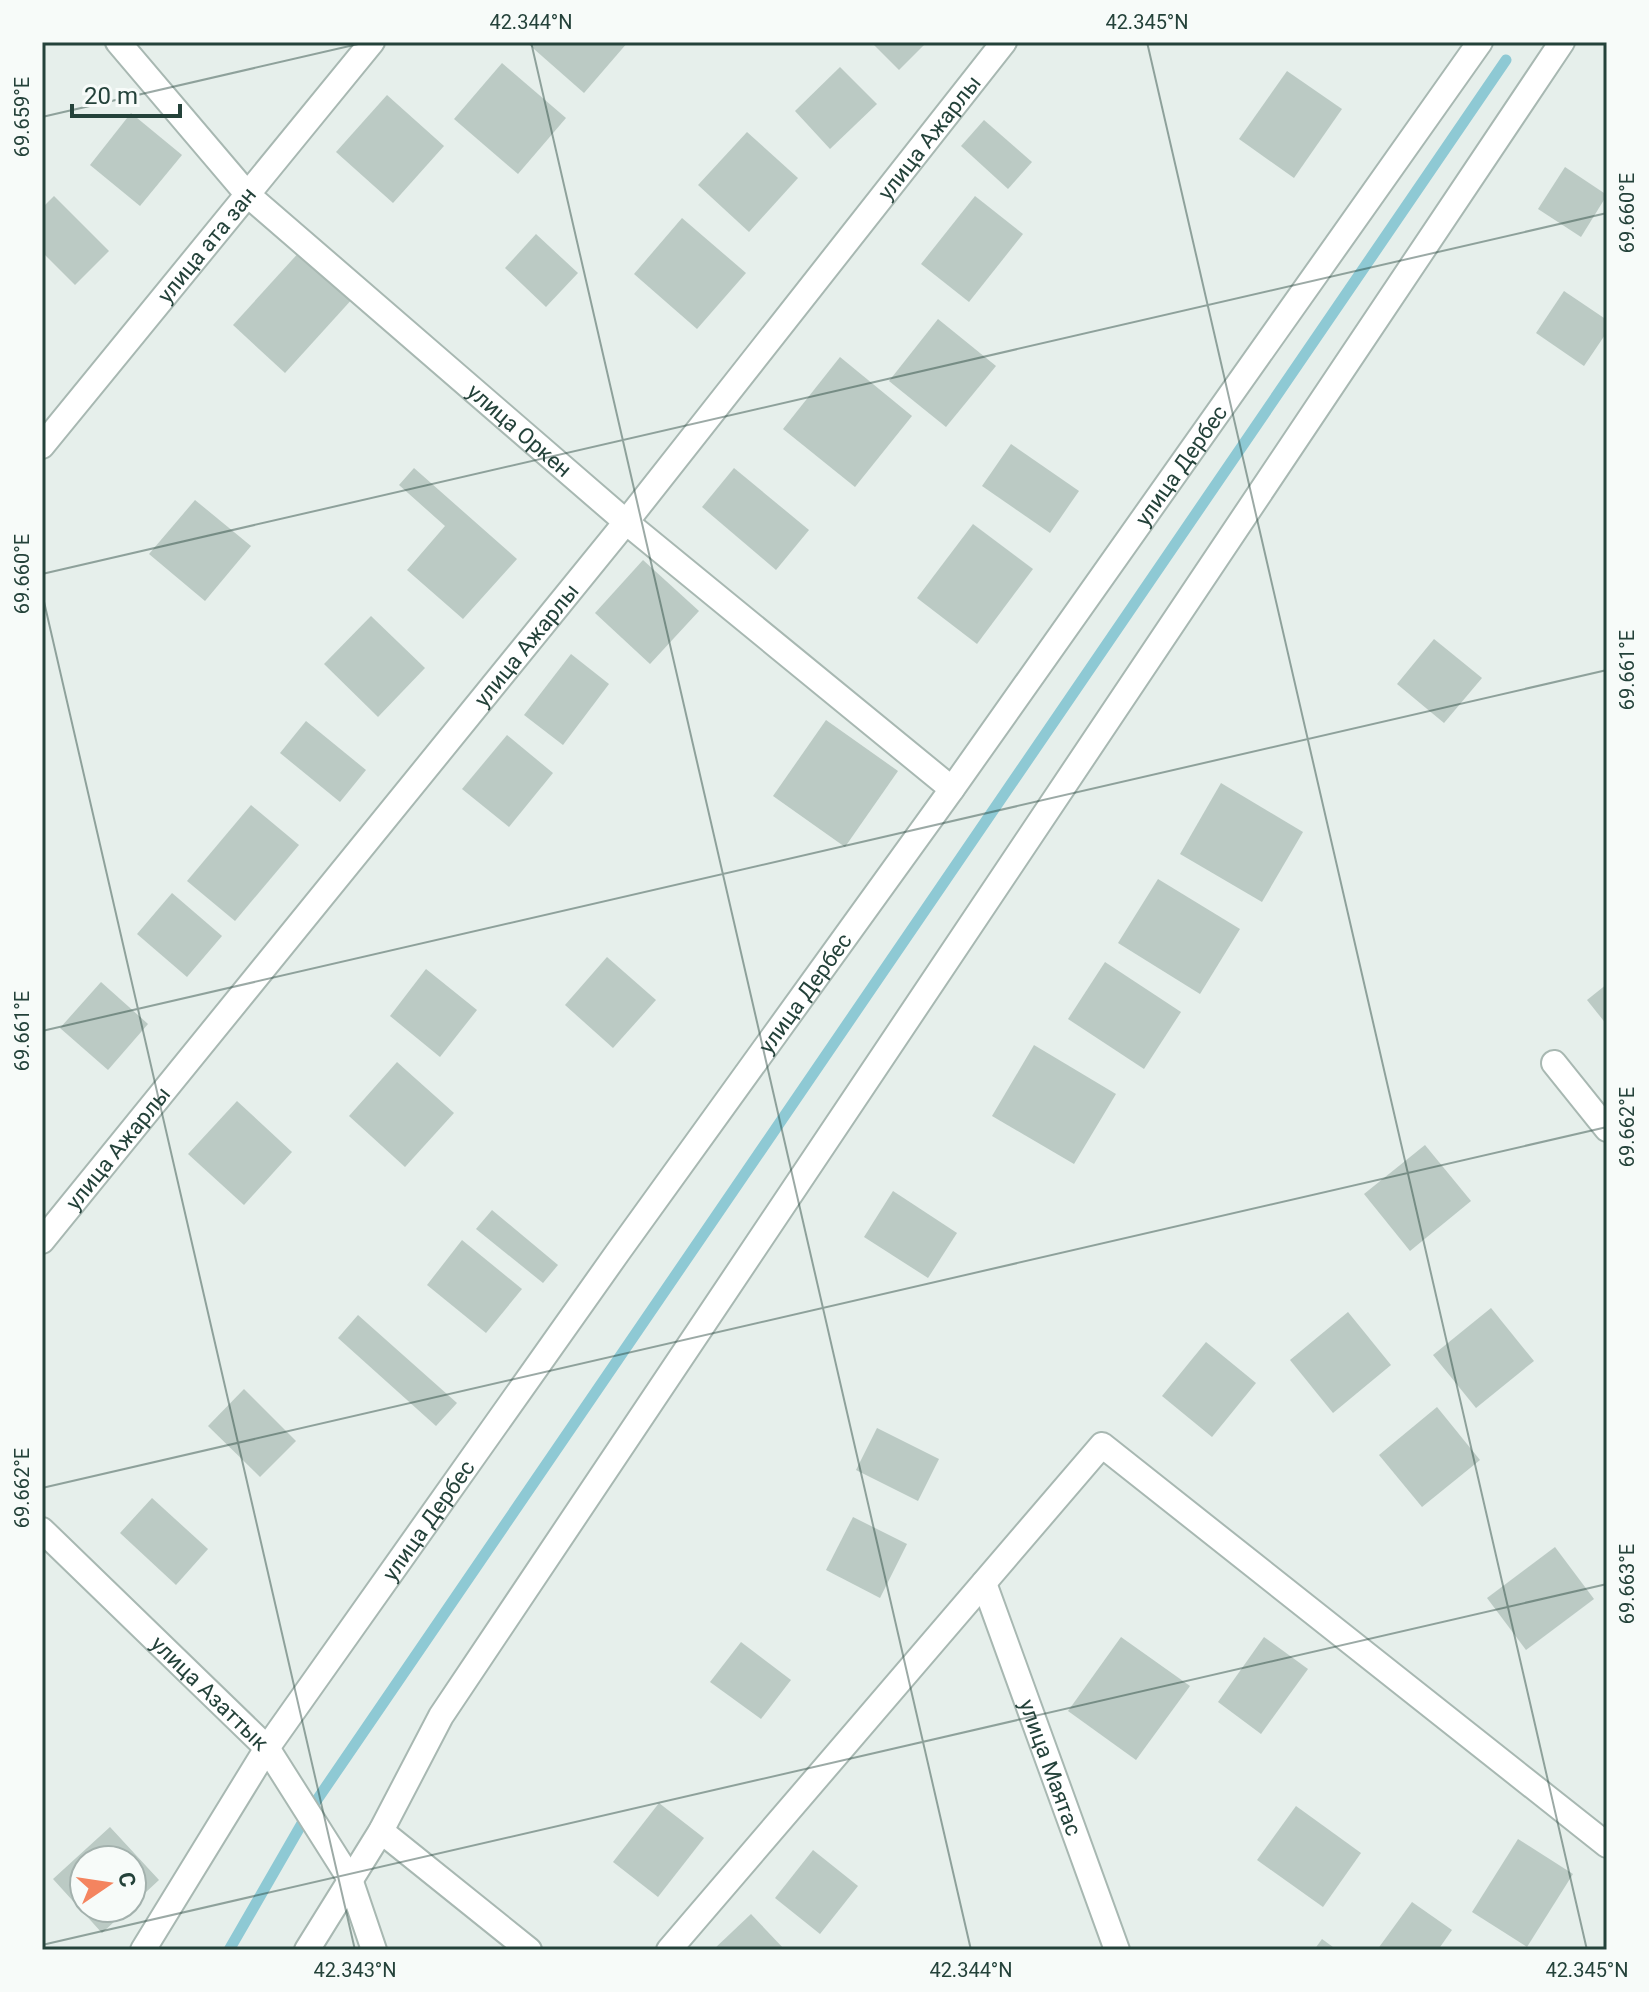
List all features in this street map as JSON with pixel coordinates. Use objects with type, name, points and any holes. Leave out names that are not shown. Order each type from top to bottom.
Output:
[{"type":"street","name":"улица Оркен","points":[[118,42],[248,195],[626,522],[952,789]]},
{"type":"street","name":"улица ата зан","points":[[42,446],[372,42]]},
{"type":"street","name":"улица Ажарлы","points":[[42,1241],[626,522],[1004,42]]},
{"type":"street","name":"улица Дербес","points":[[143,1950],[267,1748],[618,1252],[952,789],[1480,42]]},
{"type":"street","points":[[307,1950],[381,1831],[450,1703],[1562,42]]},
{"type":"street","points":[[1554,1063],[1607,1129]]},
{"type":"street","points":[[669,1950],[1102,1445],[1607,1845]]},
{"type":"street","name":"улица Азаттык","points":[[42,1530],[267,1748],[350,1879],[374,1950]]},
{"type":"street","name":"улица Маятас","points":[[984,1583],[1117,1950]]},
{"type":"street","points":[[381,1831],[529,1950]]},
{"type":"building","points":[[526,42],[628,42],[584,93]]},
{"type":"building","points":[[871,42],[927,42],[899,70]]},
{"type":"building","points":[[502,63],[566,118],[518,174],[454,119]]},
{"type":"building","points":[[840,67],[877,104],[830,149],[795,111]]},
{"type":"building","points":[[1287,71],[1342,109],[1294,178],[1239,139]]},
{"type":"building","points":[[387,95],[444,146],[393,203],[336,152]]},
{"type":"building","points":[[131,113],[182,155],[140,206],[90,165]]},
{"type":"building","points":[[984,120],[1032,162],[1008,189],[961,146]]},
{"type":"building","points":[[747,132],[798,178],[749,232],[698,185]]},
{"type":"building","points":[[1565,167],[1607,195],[1581,237],[1538,209]]},
{"type":"building","points":[[54,196],[109,251],[75,285],[42,252],[42,208]]},
{"type":"building","points":[[975,196],[1023,234],[969,302],[921,264]]},
{"type":"building","points":[[682,218],[746,273],[697,329],[634,274]]},
{"type":"building","points":[[536,234],[578,273],[546,307],[505,268]]},
{"type":"building","points":[[302,249],[354,297],[285,373],[233,325]]},
{"type":"building","points":[[1564,291],[1607,320],[1607,332],[1584,366],[1536,333]]},
{"type":"building","points":[[938,319],[996,366],[946,427],[889,381]]},
{"type":"building","points":[[840,357],[912,416],[855,487],[783,429]]},
{"type":"building","points":[[1011,444],[1079,491],[1050,533],[982,486]]},
{"type":"building","points":[[414,468],[517,559],[463,619],[407,570],[445,526],[399,485]]},
{"type":"building","points":[[734,468],[809,530],[776,570],[702,507]]},
{"type":"building","points":[[195,500],[251,546],[205,601],[149,554]]},
{"type":"building","points":[[973,524],[1033,569],[977,644],[917,598]]},
{"type":"building","points":[[643,560],[699,611],[650,664],[595,613]]},
{"type":"building","points":[[371,616],[425,668],[378,717],[324,664]]},
{"type":"building","points":[[1434,639],[1482,678],[1444,723],[1397,684]]},
{"type":"building","points":[[571,654],[609,684],[563,745],[524,715]]},
{"type":"building","points":[[826,720],[898,771],[845,847],[773,796]]},
{"type":"building","points":[[306,721],[366,770],[340,802],[280,753]]},
{"type":"building","points":[[507,735],[553,773],[509,827],[462,789]]},
{"type":"building","points":[[1221,783],[1303,832],[1262,902],[1180,854]]},
{"type":"building","points":[[251,805],[299,845],[235,921],[187,881]]},
{"type":"building","points":[[1158,879],[1240,929],[1200,994],[1118,943]]},
{"type":"building","points":[[172,893],[222,936],[187,977],[137,934]]},
{"type":"building","points":[[607,957],[656,1000],[613,1048],[565,1005]]},
{"type":"building","points":[[1105,962],[1181,1012],[1144,1069],[1068,1019]]},
{"type":"building","points":[[426,969],[477,1010],[440,1057],[390,1016]]},
{"type":"building","points":[[101,982],[148,1024],[108,1070],[60,1028]]},
{"type":"building","points":[[1607,984],[1607,1025],[1587,1000]]},
{"type":"building","points":[[1034,1045],[1116,1094],[1074,1164],[992,1116]]},
{"type":"building","points":[[397,1062],[454,1113],[405,1167],[349,1116]]},
{"type":"building","points":[[237,1101],[292,1152],[244,1205],[188,1154]]},
{"type":"building","points":[[1425,1145],[1471,1201],[1410,1251],[1364,1194]]},
{"type":"building","points":[[893,1191],[957,1233],[928,1278],[864,1237]]},
{"type":"building","points":[[492,1210],[558,1265],[543,1283],[476,1229]]},
{"type":"building","points":[[462,1240],[522,1289],[486,1333],[427,1285]]},
{"type":"building","points":[[1491,1308],[1534,1361],[1476,1408],[1433,1355]]},
{"type":"building","points":[[1348,1312],[1391,1365],[1333,1413],[1290,1360]]},
{"type":"building","points":[[358,1315],[457,1403],[436,1426],[338,1338]]},
{"type":"building","points":[[1206,1342],[1256,1383],[1212,1437],[1162,1396]]},
{"type":"building","points":[[244,1389],[296,1441],[260,1477],[208,1426]]},
{"type":"building","points":[[1437,1407],[1480,1460],[1422,1507],[1379,1455]]},
{"type":"building","points":[[877,1428],[939,1459],[918,1501],[856,1470]]},
{"type":"building","points":[[152,1498],[208,1549],[176,1585],[120,1533]]},
{"type":"building","points":[[853,1517],[907,1544],[880,1598],[826,1570]]},
{"type":"building","points":[[1555,1547],[1594,1599],[1526,1650],[1487,1598]]},
{"type":"building","points":[[1121,1637],[1190,1686],[1136,1760],[1068,1711]]},
{"type":"building","points":[[1264,1637],[1308,1669],[1261,1734],[1218,1702]]},
{"type":"building","points":[[741,1642],[791,1680],[761,1719],[710,1682]]},
{"type":"building","points":[[659,1803],[704,1838],[658,1897],[613,1862]]},
{"type":"building","points":[[1296,1806],[1361,1853],[1323,1907],[1257,1860]]},
{"type":"building","points":[[110,1827],[126,1844],[91,1844]]},
{"type":"building","points":[[1518,1839],[1573,1874],[1527,1947],[1472,1912]]},
{"type":"building","points":[[813,1850],[858,1886],[820,1934],[775,1898]]},
{"type":"building","points":[[68,1865],[68,1896],[53,1879]]},
{"type":"building","points":[[148,1868],[159,1880],[148,1890]]},
{"type":"building","points":[[1412,1902],[1452,1930],[1438,1950],[1377,1950]]},
{"type":"building","points":[[751,1914],[785,1950],[713,1950]]},
{"type":"building","points":[[94,1924],[112,1924],[102,1933]]},
{"type":"building","points":[[1322,1939],[1337,1950],[1314,1950]]},
{"type":"waterway","points":[[229,1950],[308,1813],[1506,60]]}]
